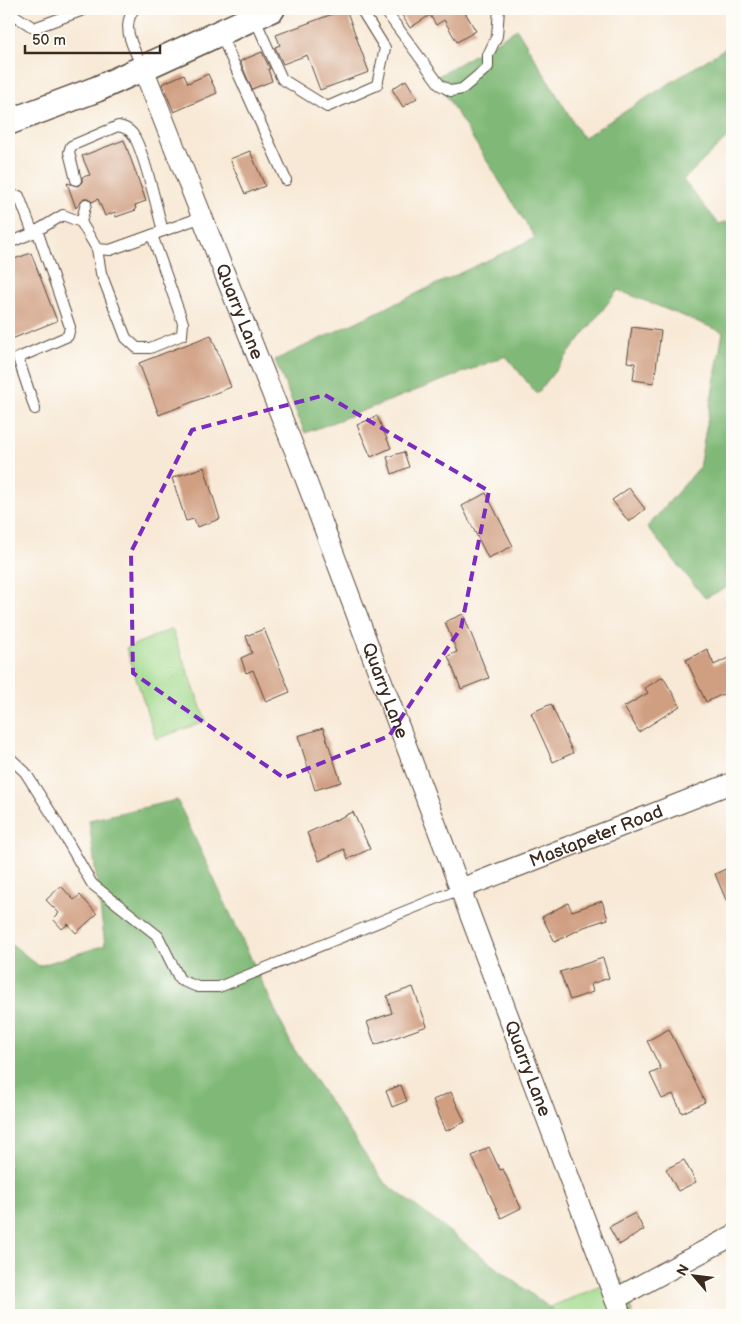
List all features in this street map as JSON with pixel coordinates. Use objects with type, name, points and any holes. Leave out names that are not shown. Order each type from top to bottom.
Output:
[{"type":"street","points":[[11,118],[97,90],[263,13]]},
{"type":"street","name":"Quarry Lane","points":[[143,68],[295,451],[618,1307]]},
{"type":"street","name":"Mastapeter Road","points":[[460,889],[732,783]]},
{"type":"street","points":[[618,1307],[732,1236]]},
{"type":"lane","points":[[9,12],[34,28],[86,9]]},
{"type":"lane","points":[[134,9],[127,33],[143,68]]},
{"type":"lane","points":[[263,13],[282,79],[327,108],[377,85],[385,48],[361,9]]},
{"type":"lane","points":[[384,9],[440,85],[451,91],[462,89],[488,67],[488,55],[497,36],[499,9]]},
{"type":"lane","points":[[220,33],[286,180]]},
{"type":"lane","points":[[76,180],[69,152],[71,146],[118,126],[125,128],[132,133],[142,160],[162,231]]},
{"type":"lane","points":[[9,200],[19,196],[35,232],[70,327],[68,336],[18,358],[35,410]]},
{"type":"lane","points":[[81,222],[86,204]]},
{"type":"lane","points":[[9,243],[35,232],[63,215],[81,222],[98,249],[101,273],[126,338],[137,348],[150,348],[182,335],[183,323],[152,235]]},
{"type":"lane","points":[[98,249],[110,250],[202,217]]},
{"type":"lane","points":[[9,757],[25,772],[54,816],[92,884],[158,936],[180,980],[198,987],[219,987],[460,889]]},
{"type":"highlighted area","points":[[325,395],[489,491],[461,628],[389,736],[284,778],[133,673],[131,552],[192,430]]},
{"type":"green space","points":[[517,29],[583,138],[732,44],[732,133],[683,180],[719,224],[732,220],[732,585],[705,598],[647,527],[699,468],[723,332],[618,290],[537,394],[506,356],[305,433],[275,360],[535,238],[435,78]]},
{"type":"green space","points":[[172,629],[206,721],[156,739],[126,648]]},
{"type":"green space","points":[[177,800],[292,1046],[384,1182],[559,1315],[9,1315],[9,942],[39,966],[105,945],[89,820]]},
{"type":"green space","points":[[621,1278],[633,1315],[530,1315]]},
{"type":"building","points":[[346,9],[369,72],[320,90],[307,55],[283,64],[275,47],[280,45],[276,35]]},
{"type":"building","points":[[398,9],[463,9],[476,31],[457,42],[444,20],[436,25],[430,15],[410,28]]},
{"type":"building","points":[[262,52],[270,69],[268,69],[272,81],[252,89],[240,61]]},
{"type":"building","points":[[184,74],[188,83],[208,74],[217,93],[174,112],[162,84]]},
{"type":"building","points":[[406,80],[417,98],[403,107],[392,89]]},
{"type":"building","points":[[124,140],[146,201],[135,205],[136,210],[116,217],[115,212],[105,216],[98,199],[92,202],[88,198],[84,198],[76,208],[67,183],[78,186],[82,182],[82,177],[90,175],[82,156]]},
{"type":"building","points":[[250,151],[265,186],[245,194],[230,159]]},
{"type":"building","points":[[31,253],[57,321],[9,340],[9,261]]},
{"type":"building","points":[[632,327],[661,331],[654,383],[633,380],[635,363],[627,362]]},
{"type":"building","points":[[211,335],[231,387],[159,415],[139,363]]},
{"type":"building","points":[[377,416],[391,448],[371,457],[357,425]]},
{"type":"building","points":[[404,452],[409,467],[392,474],[387,457]]},
{"type":"building","points":[[204,467],[220,519],[197,527],[194,519],[186,521],[172,478]]},
{"type":"building","points":[[629,488],[645,509],[629,522],[612,500]]},
{"type":"building","points":[[486,493],[513,546],[488,558],[462,506]]},
{"type":"building","points":[[463,614],[489,678],[461,689],[448,656],[457,652],[445,622]]},
{"type":"building","points":[[264,629],[290,692],[266,702],[253,670],[246,673],[241,658],[252,653],[246,636]]},
{"type":"building","points":[[707,649],[714,665],[732,656],[732,690],[706,702],[686,660]]},
{"type":"building","points":[[663,677],[680,706],[639,732],[624,707],[648,693],[645,688]]},
{"type":"building","points":[[551,704],[573,753],[553,762],[531,713]]},
{"type":"building","points":[[323,728],[341,782],[315,790],[298,736]]},
{"type":"building","points":[[353,812],[370,849],[348,859],[344,849],[319,861],[307,833]]},
{"type":"building","points":[[732,866],[732,914],[715,874]]},
{"type":"building","points":[[61,886],[74,900],[80,895],[97,914],[76,933],[68,924],[62,929],[53,919],[59,913],[46,900]]},
{"type":"building","points":[[602,901],[608,919],[584,927],[555,942],[542,917],[568,903],[572,911]]},
{"type":"building","points":[[603,958],[609,978],[591,984],[593,992],[570,1000],[560,972]]},
{"type":"building","points":[[413,987],[427,1026],[375,1045],[367,1022],[392,1013],[387,996]]},
{"type":"building","points":[[669,1029],[705,1102],[682,1113],[673,1094],[662,1099],[650,1074],[661,1069],[647,1041]]},
{"type":"building","points":[[401,1085],[407,1101],[392,1107],[386,1091]]},
{"type":"building","points":[[451,1092],[465,1122],[446,1131],[433,1100]]},
{"type":"building","points":[[489,1147],[500,1170],[503,1169],[521,1208],[501,1218],[472,1156]]},
{"type":"building","points":[[684,1160],[696,1182],[678,1191],[666,1169]]},
{"type":"building","points":[[635,1213],[644,1230],[619,1245],[609,1227]]}]
